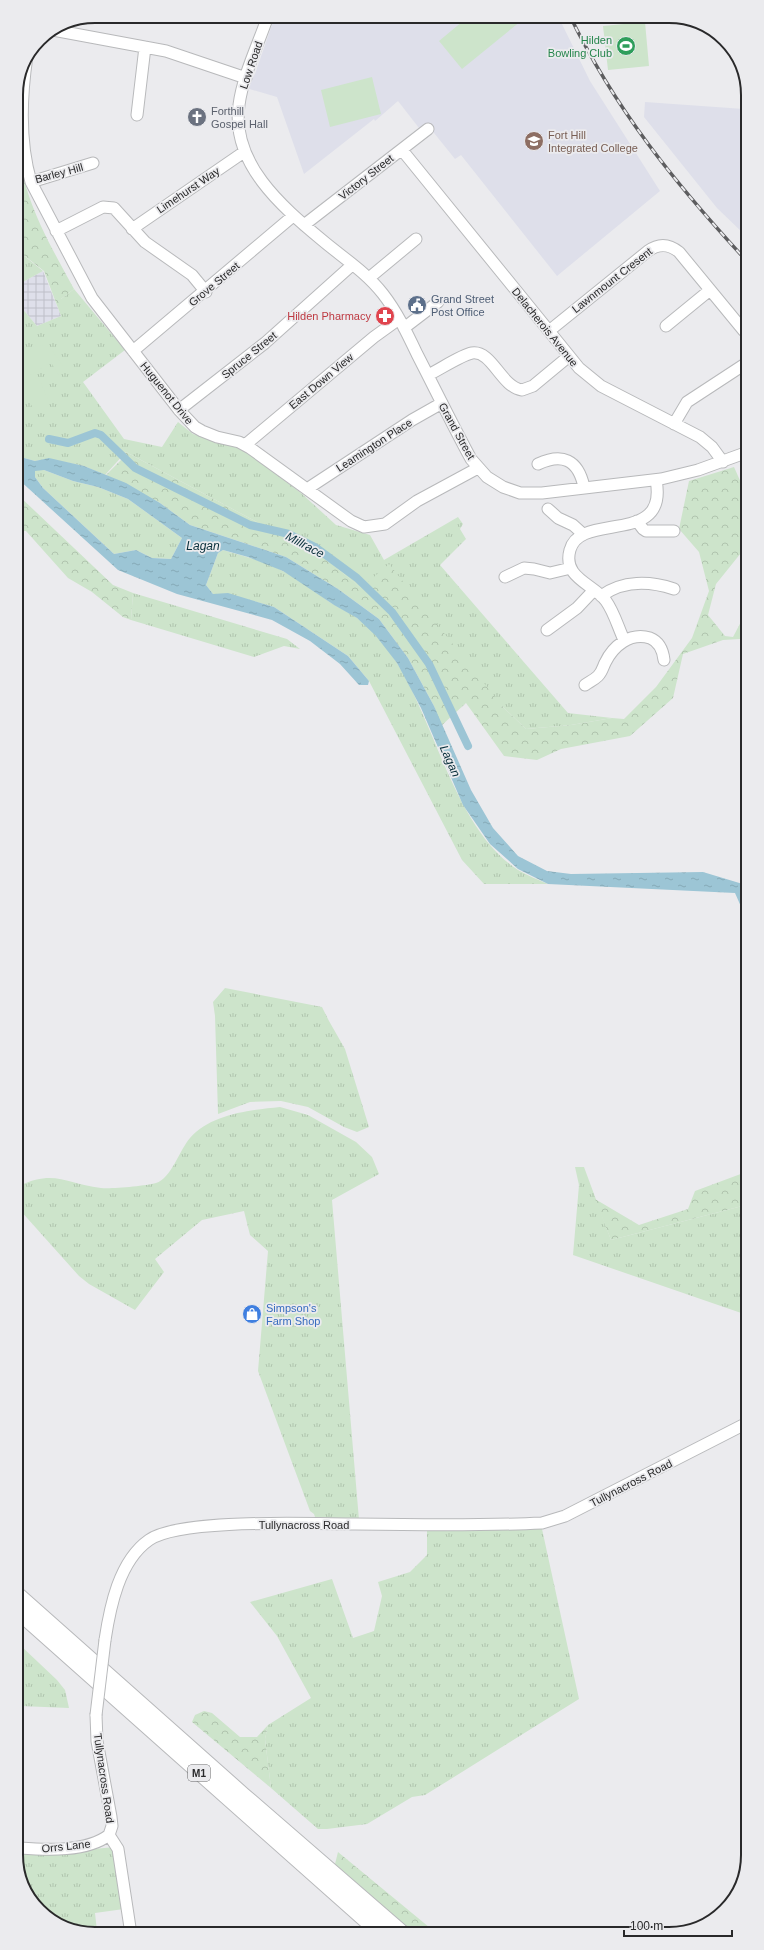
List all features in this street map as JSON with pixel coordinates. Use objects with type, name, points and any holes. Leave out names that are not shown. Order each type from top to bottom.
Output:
[{"type":"highway","name":"M1","points":[[23,1599],[238,1790],[395,1927]]},
{"type":"highway","name":"M1","points":[[23,1616],[373,1927]]},
{"type":"street","name":"Low Road","points":[[266,23],[246,78],[239,105],[237,123],[238,134],[244,152],[264,184],[293,216]]},
{"type":"street","points":[[61,32],[166,51],[246,78]]},
{"type":"street","points":[[137,115],[145,47]]},
{"type":"street","name":"Barley Hill","points":[[23,98],[25,76]]},
{"type":"street","name":"Barley Hill","points":[[23,121],[27,169],[31,182],[93,163]]},
{"type":"street","name":"Victory Street","points":[[304,225],[428,129]]},
{"type":"street","name":"Delacherois Avenue","points":[[402,150],[549,331],[568,357],[595,382],[707,442],[718,453],[723,462]]},
{"type":"street","name":"Limehurst Way","points":[[132,229],[244,152]]},
{"type":"street","name":"Huguenot Drive","points":[[31,182],[92,298],[179,410],[195,427],[202,431],[245,444],[357,524],[370,527],[378,526],[392,520],[417,502],[478,468]]},
{"type":"street","points":[[56,231],[103,207],[108,207],[117,211],[145,242],[192,275],[206,292]]},
{"type":"street","name":"Grand Street","points":[[293,216],[369,278],[382,293],[402,324],[471,459],[487,477],[502,488],[520,493],[542,493],[584,487],[656,480],[698,470],[741,455]]},
{"type":"street","name":"Grove Street","points":[[133,351],[206,292],[293,216]]},
{"type":"street","points":[[369,278],[416,239]]},
{"type":"street","name":"Lawnmount Cresent","points":[[549,331],[654,247],[667,246],[679,252],[741,327]]},
{"type":"street","name":"Spruce Street","points":[[179,410],[265,343],[352,265]]},
{"type":"street","points":[[666,326],[710,290]]},
{"type":"street","name":"East Down View","points":[[245,444],[374,336],[435,308]]},
{"type":"street","points":[[428,375],[468,355],[478,353],[487,358],[511,386],[522,390],[533,386],[568,357]]},
{"type":"street","points":[[674,424],[687,402],[741,367]]},
{"type":"street","name":"Leamington Place","points":[[307,489],[412,420],[442,403]]},
{"type":"street","points":[[538,464],[552,458],[564,459],[575,467],[584,487]]},
{"type":"street","points":[[624,640],[608,604],[598,593],[582,581],[571,568],[569,558],[570,548],[576,539],[583,534],[637,521],[651,512],[657,503],[658,493],[656,480]]},
{"type":"street","points":[[548,509],[558,518],[573,525],[583,534]]},
{"type":"street","points":[[637,521],[642,529],[646,531],[674,531]]},
{"type":"street","points":[[505,577],[524,568],[550,573],[571,568]]},
{"type":"street","points":[[547,630],[598,593],[633,584],[658,585],[674,589]]},
{"type":"street","points":[[585,685],[598,676],[609,656],[624,640],[646,638],[652,639],[660,646],[664,660]]},
{"type":"street","name":"Tullynacross Road","points":[[109,1835],[112,1826],[97,1741],[96,1715],[105,1640],[114,1597],[125,1570],[136,1554],[148,1541],[163,1533],[209,1526],[295,1524],[496,1524],[547,1522],[564,1516],[741,1426]]},
{"type":"street","points":[[109,1835],[118,1849],[131,1927]]},
{"type":"street","name":"Orrs Lane","points":[[23,1848],[44,1850],[89,1846],[102,1841],[109,1835]]},
{"type":"shaded area","name":"Fort Hill Integrated College","points":[[273,23],[561,23],[590,81],[660,191],[557,276],[461,155],[455,159],[426,123],[419,128],[398,101],[375,121],[374,119],[304,174],[277,97],[246,88],[255,74]]},
{"type":"shaded area","points":[[645,102],[741,109],[741,231],[717,208],[644,117]]},
{"type":"shaded area","points":[[43,271],[61,316],[37,326],[23,309],[23,282]]},
{"type":"green space","points":[[461,23],[519,23],[462,69],[439,41]]},
{"type":"green space","name":"Hilden Bowling Club","points":[[645,23],[649,66],[608,70],[603,26]]},
{"type":"green space","points":[[372,77],[381,114],[330,127],[321,90]]},
{"type":"green space","points":[[23,174],[34,211],[74,289],[61,299],[61,316],[44,271],[23,255]]},
{"type":"green space","points":[[23,255],[43,271],[23,282]]},
{"type":"green space","points":[[74,289],[125,350],[83,382],[124,439],[162,447],[178,422],[193,434],[244,450],[301,493],[336,525],[370,535],[384,560],[458,517],[463,524],[460,529],[466,539],[440,565],[568,713],[612,718],[571,725],[526,729],[503,707],[326,559],[126,452],[105,475],[84,466],[49,459],[35,461],[23,458],[23,309],[37,326],[61,316],[61,299]]},
{"type":"green space","points":[[49,345],[65,370],[58,375],[51,362],[31,375],[23,363],[23,358],[24,354],[34,346]]},
{"type":"green space","points":[[38,377],[49,401],[33,409],[23,384]]},
{"type":"green space","points":[[126,452],[326,559],[361,588],[389,564],[503,707],[526,729],[571,725],[612,718],[624,719],[656,687],[692,638],[709,591],[699,552],[679,529],[689,481],[734,467],[741,483],[741,553],[716,584],[708,615],[725,636],[733,637],[741,622],[741,641],[740,639],[723,640],[683,654],[673,698],[630,736],[561,749],[537,760],[504,756],[466,703],[441,726],[434,706],[408,658],[379,619],[338,589],[286,557],[190,525],[160,503],[106,475],[122,459]]},
{"type":"green space","points":[[35,470],[44,470],[73,481],[98,487],[128,499],[182,538],[171,559],[152,558],[136,550],[114,554],[43,488],[35,477]]},
{"type":"green space","points":[[23,500],[113,585],[133,593],[131,620],[123,617],[92,592],[68,578],[26,531],[23,531]]},
{"type":"green space","points":[[223,550],[276,567],[289,574],[331,603],[363,622],[374,633],[393,657],[411,688],[448,774],[462,803],[478,829],[496,852],[518,870],[548,884],[484,884],[462,860],[369,681],[348,656],[274,607],[228,594],[213,594],[206,585],[218,553]]},
{"type":"green space","points":[[133,593],[287,639],[300,649],[284,646],[254,657],[131,620]]},
{"type":"green space","points":[[225,988],[322,1007],[345,1049],[369,1127],[357,1132],[344,1127],[308,1107],[281,1101],[250,1102],[218,1114],[215,1016],[213,1002]]},
{"type":"green space","points":[[280,1107],[308,1115],[356,1142],[372,1157],[379,1174],[332,1200],[359,1520],[316,1520],[314,1514],[310,1511],[258,1371],[268,1251],[250,1235],[244,1211],[202,1220],[155,1259],[164,1272],[135,1310],[89,1284],[79,1276],[23,1213],[23,1184],[31,1181],[52,1178],[101,1188],[128,1187],[156,1183],[166,1176],[171,1170],[186,1143],[199,1130],[220,1118],[256,1110]]},
{"type":"green space","points":[[575,1167],[584,1167],[611,1240],[741,1206],[741,1313],[573,1255],[579,1185]]},
{"type":"green space","points":[[741,1174],[741,1206],[611,1240],[595,1199],[639,1225],[688,1209],[695,1191]]},
{"type":"green space","points":[[427,1528],[542,1529],[579,1699],[425,1795],[412,1797],[367,1824],[318,1829],[271,1788],[265,1739],[268,1725],[311,1698],[277,1636],[250,1602],[332,1579],[353,1638],[374,1631],[382,1596],[378,1582],[410,1572],[427,1555]]},
{"type":"green space","points":[[23,1648],[57,1680],[65,1690],[69,1708],[23,1706]]},
{"type":"green space","points":[[204,1711],[212,1713],[240,1737],[257,1737],[268,1725],[265,1739],[271,1788],[192,1722],[195,1715]]},
{"type":"green space","points":[[115,1847],[124,1909],[95,1913],[97,1927],[81,1926],[67,1922],[47,1909],[30,1887],[24,1869],[23,1853]]},
{"type":"green space","points":[[338,1852],[429,1927],[407,1927],[335,1864]]},
{"type":"water","name":"Lagan","points":[[23,458],[35,461],[49,458],[84,466],[126,483],[160,503],[190,525],[286,557],[338,589],[379,619],[408,658],[434,706],[471,790],[493,828],[518,856],[547,871],[571,874],[703,872],[741,883],[741,907],[735,893],[548,884],[518,869],[490,844],[463,805],[421,708],[397,663],[376,636],[357,618],[334,605],[283,571],[248,557],[223,550],[218,553],[206,585],[213,594],[228,593],[274,607],[348,656],[369,681],[368,685],[359,685],[340,664],[310,641],[272,620],[177,594],[118,570],[23,483]],"holes":[[[44,470],[73,481],[98,487],[128,499],[182,538],[171,559],[152,558],[136,550],[114,554],[43,488],[35,477],[35,471]]]},
{"type":"waterway","name":"Millrace","points":[[49,439],[68,443],[95,433],[101,435],[135,468],[250,525],[289,534],[315,547],[357,578],[392,612],[429,664],[468,746]]},
{"type":"railway","points":[[574,23],[606,82],[648,144],[694,202],[741,255]]},
{"type":"place","name":"Hilden Bowling Club","points":[[626,46]]},
{"type":"place","name":"Forthill Gospel Hall","points":[[197,117]]},
{"type":"place","name":"Fort Hill Integrated College","points":[[534,141]]},
{"type":"place","name":"Grand Street Post Office","points":[[417,305]]},
{"type":"place","name":"Hilden Pharmacy","points":[[385,316]]},
{"type":"place","name":"Simpson's Farm Shop","points":[[252,1314]]}]
